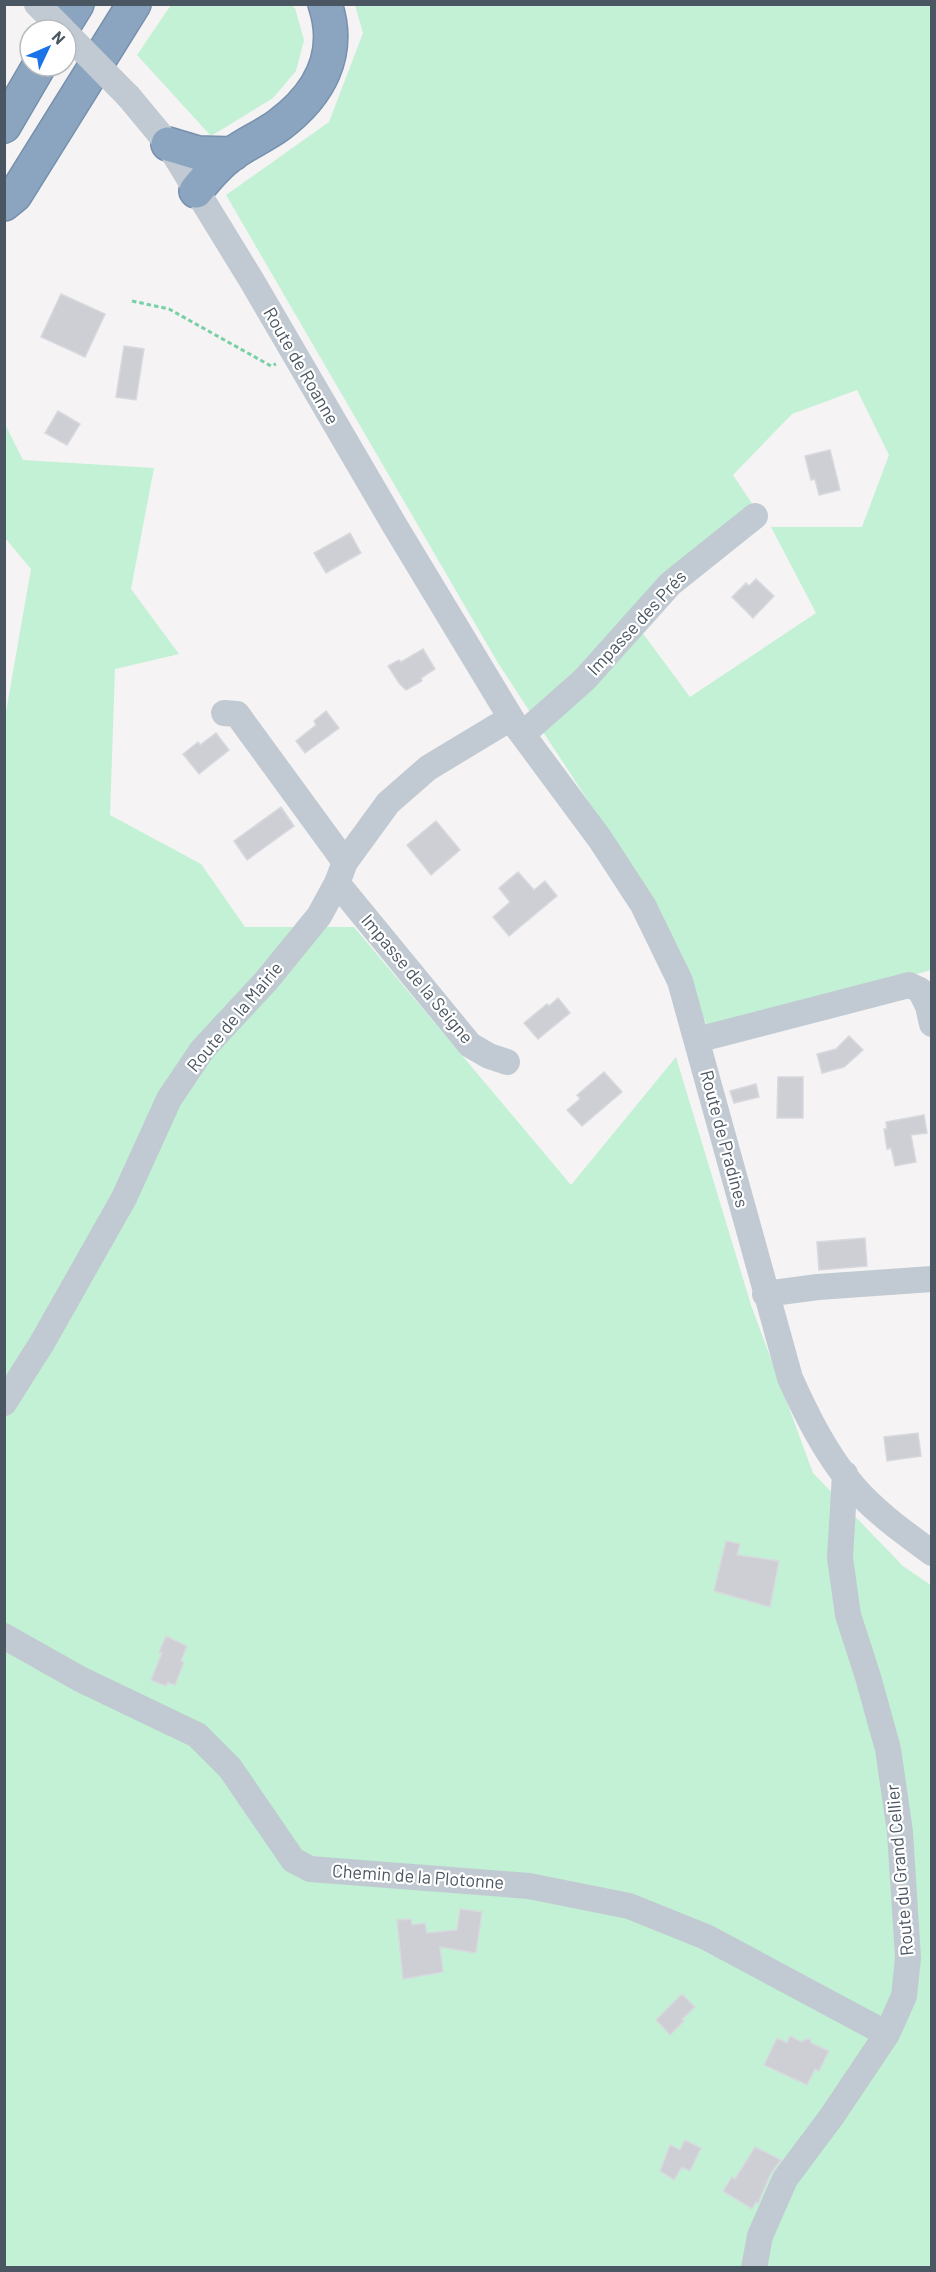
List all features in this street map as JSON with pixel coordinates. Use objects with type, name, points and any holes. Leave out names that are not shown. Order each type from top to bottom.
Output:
[{"type":"highway","points":[[69,18],[77,4]]},
{"type":"highway","points":[[4,179],[108,4]]},
{"type":"highway","points":[[4,204],[15,195],[134,4]]},
{"type":"highway","points":[[196,190],[232,154],[278,126],[310,97],[322,77],[329,55],[332,31],[325,4]]},
{"type":"highway","points":[[4,126],[32,78]]},
{"type":"highway","points":[[168,144],[198,153],[232,154]]},
{"type":"street","points":[[37,4],[50,18]]},
{"type":"street","name":"Route de Roanne","points":[[78,45],[129,97],[168,144],[517,726]]},
{"type":"street","name":"Impasse des Prés","points":[[517,726],[585,679],[669,584],[755,516]]},
{"type":"street","name":"Impasse de la Seigne","points":[[224,713],[237,714],[341,873],[470,1045],[489,1056],[507,1062]]},
{"type":"street","name":"Route de la Mairie","points":[[4,1403],[42,1343],[124,1198],[169,1099],[202,1050],[266,981],[319,916],[341,873],[388,803],[428,768],[517,726]]},
{"type":"street","name":"Route de Pradines","points":[[517,726],[600,838],[643,905],[680,981],[765,1294],[790,1378],[812,1425],[854,1486],[897,1527],[932,1553]]},
{"type":"street","points":[[697,1040],[909,985],[920,990],[928,1006],[932,1024]]},
{"type":"street","points":[[765,1294],[818,1287],[932,1280]]},
{"type":"street","name":"Route du Grand Cellier","points":[[754,2268],[760,2236],[785,2179],[832,2116],[887,2034],[904,1996],[908,1958],[900,1832],[888,1749],[848,1615],[840,1558],[845,1474]]},
{"type":"street","name":"Chemin de la Plotonne","points":[[4,1636],[80,1679],[197,1735],[230,1768],[293,1860],[310,1869],[529,1886],[629,1906],[706,1937],[887,2034]]},
{"type":"path","points":[[132,301],[169,309],[271,366],[294,353]]},
{"type":"green space","points":[[171,5],[291,5],[295,8],[304,40],[296,71],[273,98],[211,136],[137,55]]},
{"type":"green space","points":[[355,5],[931,5],[931,970],[709,1030],[653,900],[498,663],[226,195],[329,122],[363,33]],"holes":[[[857,390],[889,455],[862,527],[771,527],[816,613],[690,697],[630,616],[755,508],[733,475],[792,414]]]},
{"type":"green space","points":[[5,424],[23,460],[154,468],[131,589],[179,654],[115,669],[110,815],[201,864],[245,927],[354,927],[571,1185],[676,1057],[751,1305],[813,1473],[903,1566],[932,1586],[931,2267],[5,2267],[4,723],[31,569],[5,538]]},
{"type":"building","points":[[61,294],[105,314],[85,357],[41,337]]},
{"type":"building","points":[[124,346],[144,349],[136,400],[116,397]]},
{"type":"building","points":[[58,411],[80,424],[67,445],[45,433]]},
{"type":"building","points":[[830,450],[840,490],[819,495],[815,479],[811,480],[805,456]]},
{"type":"building","points":[[350,533],[361,553],[326,573],[314,553]]},
{"type":"building","points":[[756,579],[774,596],[753,618],[732,597],[746,583],[749,586]]},
{"type":"building","points":[[423,649],[435,669],[421,678],[422,681],[406,690],[388,666],[399,660],[401,662]]},
{"type":"building","points":[[326,711],[339,728],[305,753],[296,741],[316,725],[314,721]]},
{"type":"building","points":[[216,733],[229,750],[199,774],[183,754],[198,742],[200,745]]},
{"type":"building","points":[[281,807],[294,826],[247,860],[234,841]]},
{"type":"building","points":[[436,821],[460,850],[431,875],[407,845]]},
{"type":"building","points":[[518,872],[534,890],[545,881],[557,896],[509,936],[493,917],[510,902],[499,888]]},
{"type":"building","points":[[558,998],[570,1013],[538,1039],[524,1023]]},
{"type":"building","points":[[849,1036],[863,1050],[844,1067],[822,1073],[817,1054],[836,1049]]},
{"type":"building","points":[[604,1072],[622,1092],[582,1126],[567,1110],[580,1099],[577,1095]]},
{"type":"building","points":[[778,1077],[803,1077],[803,1118],[777,1118]]},
{"type":"building","points":[[756,1084],[759,1097],[734,1103],[730,1091]]},
{"type":"building","points":[[924,1115],[927,1133],[911,1135],[916,1162],[895,1166],[891,1148],[887,1149],[884,1129],[887,1129],[886,1122]]},
{"type":"building","points":[[865,1238],[867,1266],[819,1270],[817,1242]]},
{"type":"building","points":[[918,1433],[921,1456],[887,1461],[884,1437]]},
{"type":"building","points":[[726,1541],[740,1544],[737,1555],[779,1561],[770,1607],[714,1591]]},
{"type":"building","points":[[166,1636],[187,1646],[181,1661],[184,1662],[175,1685],[168,1682],[166,1686],[151,1680]]},
{"type":"building","points":[[460,1909],[482,1912],[476,1953],[440,1947],[443,1972],[403,1979],[397,1920],[411,1919],[412,1925],[425,1923],[427,1933],[457,1930]]},
{"type":"building","points":[[682,1994],[695,2007],[670,2035],[656,2020]]},
{"type":"building","points":[[790,2036],[801,2042],[810,2038],[811,2043],[829,2051],[819,2071],[815,2069],[807,2085],[764,2065],[777,2038],[787,2043]]},
{"type":"building","points":[[685,2140],[701,2148],[690,2171],[682,2167],[674,2180],[660,2171],[670,2145],[680,2150]]},
{"type":"building","points":[[755,2147],[781,2160],[771,2173],[758,2203],[756,2202],[752,2209],[723,2191],[732,2177],[735,2179]]}]
